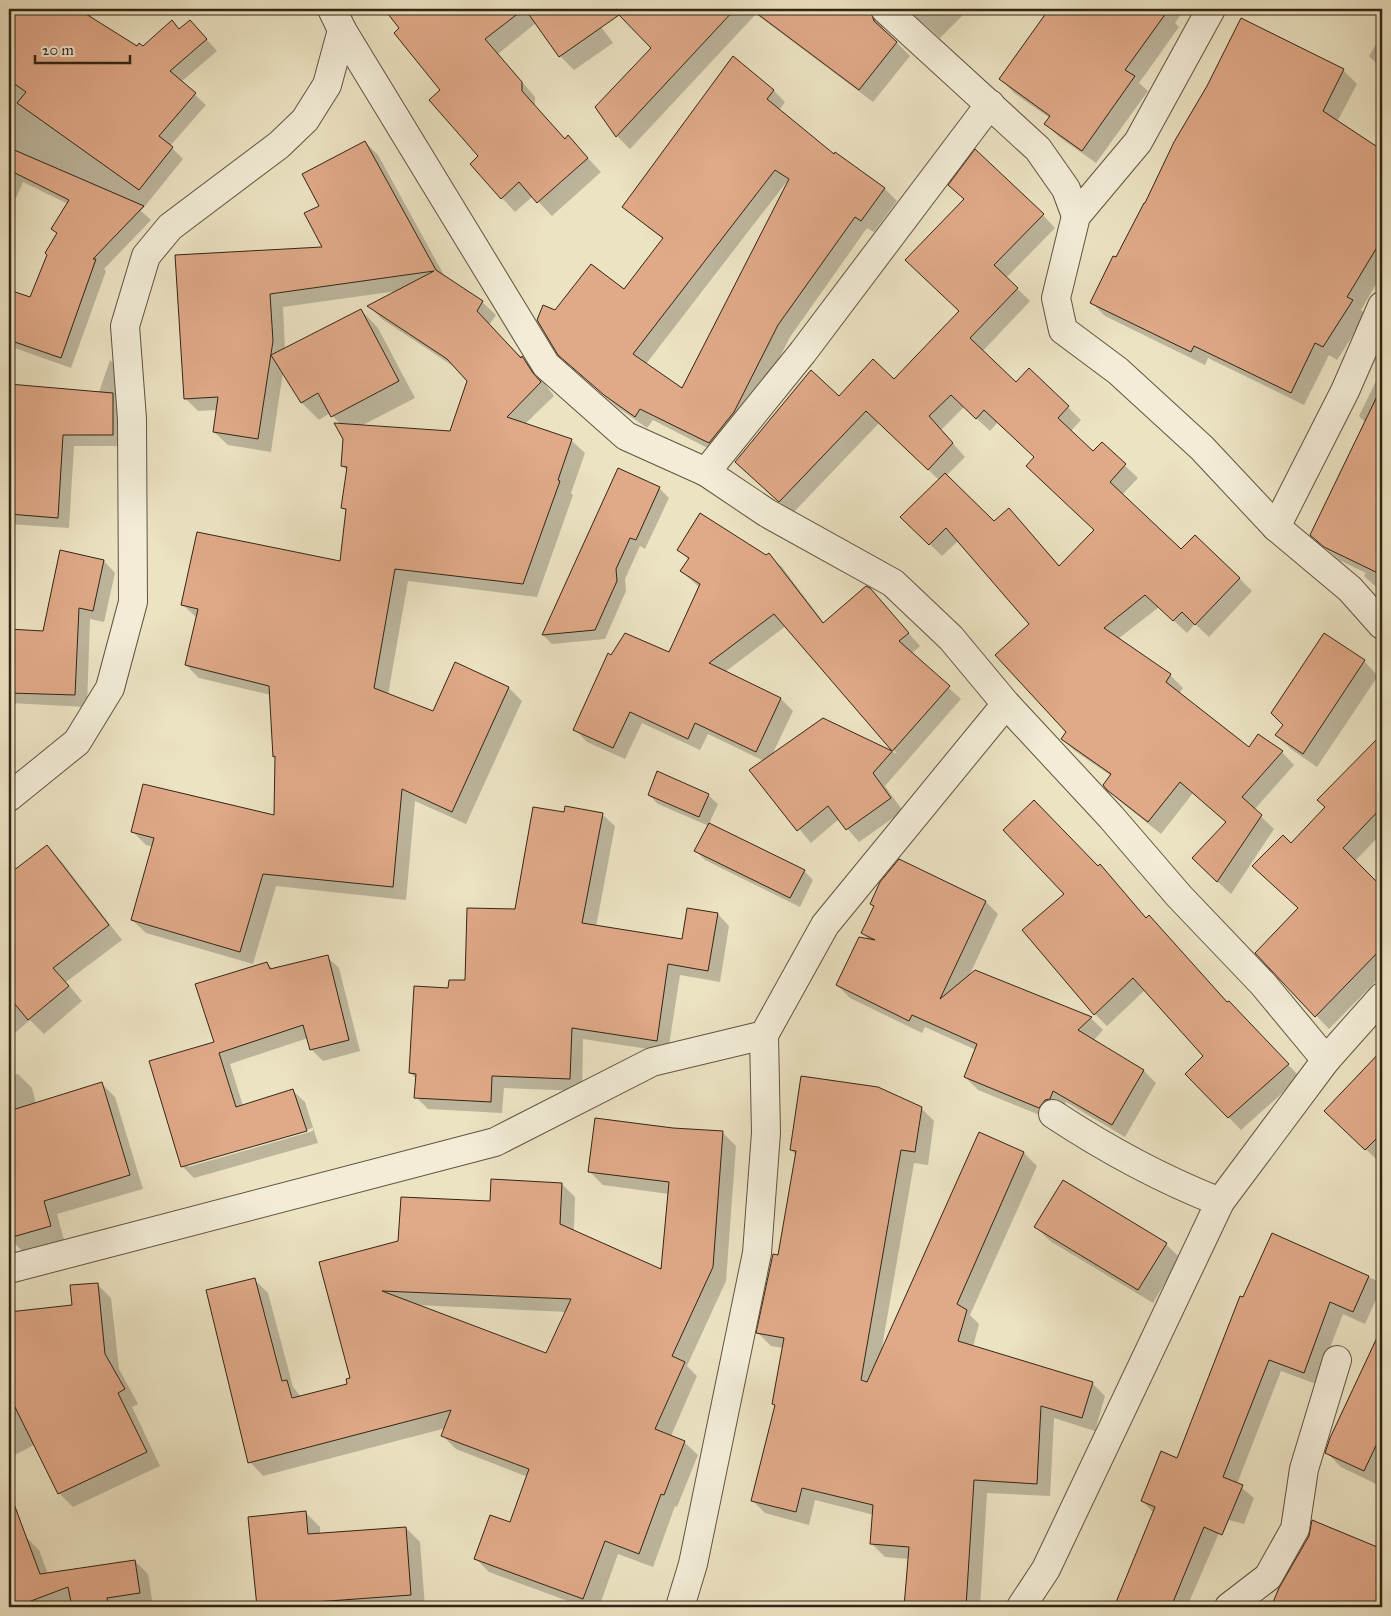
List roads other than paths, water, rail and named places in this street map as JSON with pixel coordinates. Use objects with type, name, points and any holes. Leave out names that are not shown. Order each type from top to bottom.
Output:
[{"type":"street","points":[[885,9],[1038,149],[1066,188],[1076,216]]},
{"type":"street","points":[[1211,9],[1138,142],[1076,216],[1056,298],[1064,330],[1118,371],[1202,448],[1276,527],[1350,589],[1382,625]]},
{"type":"street","points":[[337,19],[546,365],[626,436],[706,472],[784,523],[893,583],[951,638],[1006,704],[1112,817],[1179,896],[1263,984],[1326,1060]]},
{"type":"street","points":[[9,797],[77,742],[110,688],[133,602],[132,419],[124,326],[146,256],[170,227],[279,145],[305,120],[327,85],[337,19]]},
{"type":"street","points":[[706,472],[804,352],[990,104]]},
{"type":"street","points":[[1276,527],[1346,391],[1382,306]]},
{"type":"street","points":[[680,1607],[693,1564],[757,1253],[766,1133],[764,1035],[825,925],[1006,704]]},
{"type":"street","points":[[1021,1607],[1046,1569],[1220,1202],[1326,1060],[1382,997]]},
{"type":"street","points":[[9,1268],[495,1142],[652,1062],[764,1035]]},
{"type":"street","points":[[1053,1114],[1108,1149],[1180,1186],[1220,1202]]},
{"type":"street","points":[[1229,1607],[1268,1577],[1295,1529],[1304,1469],[1337,1360]]}]
